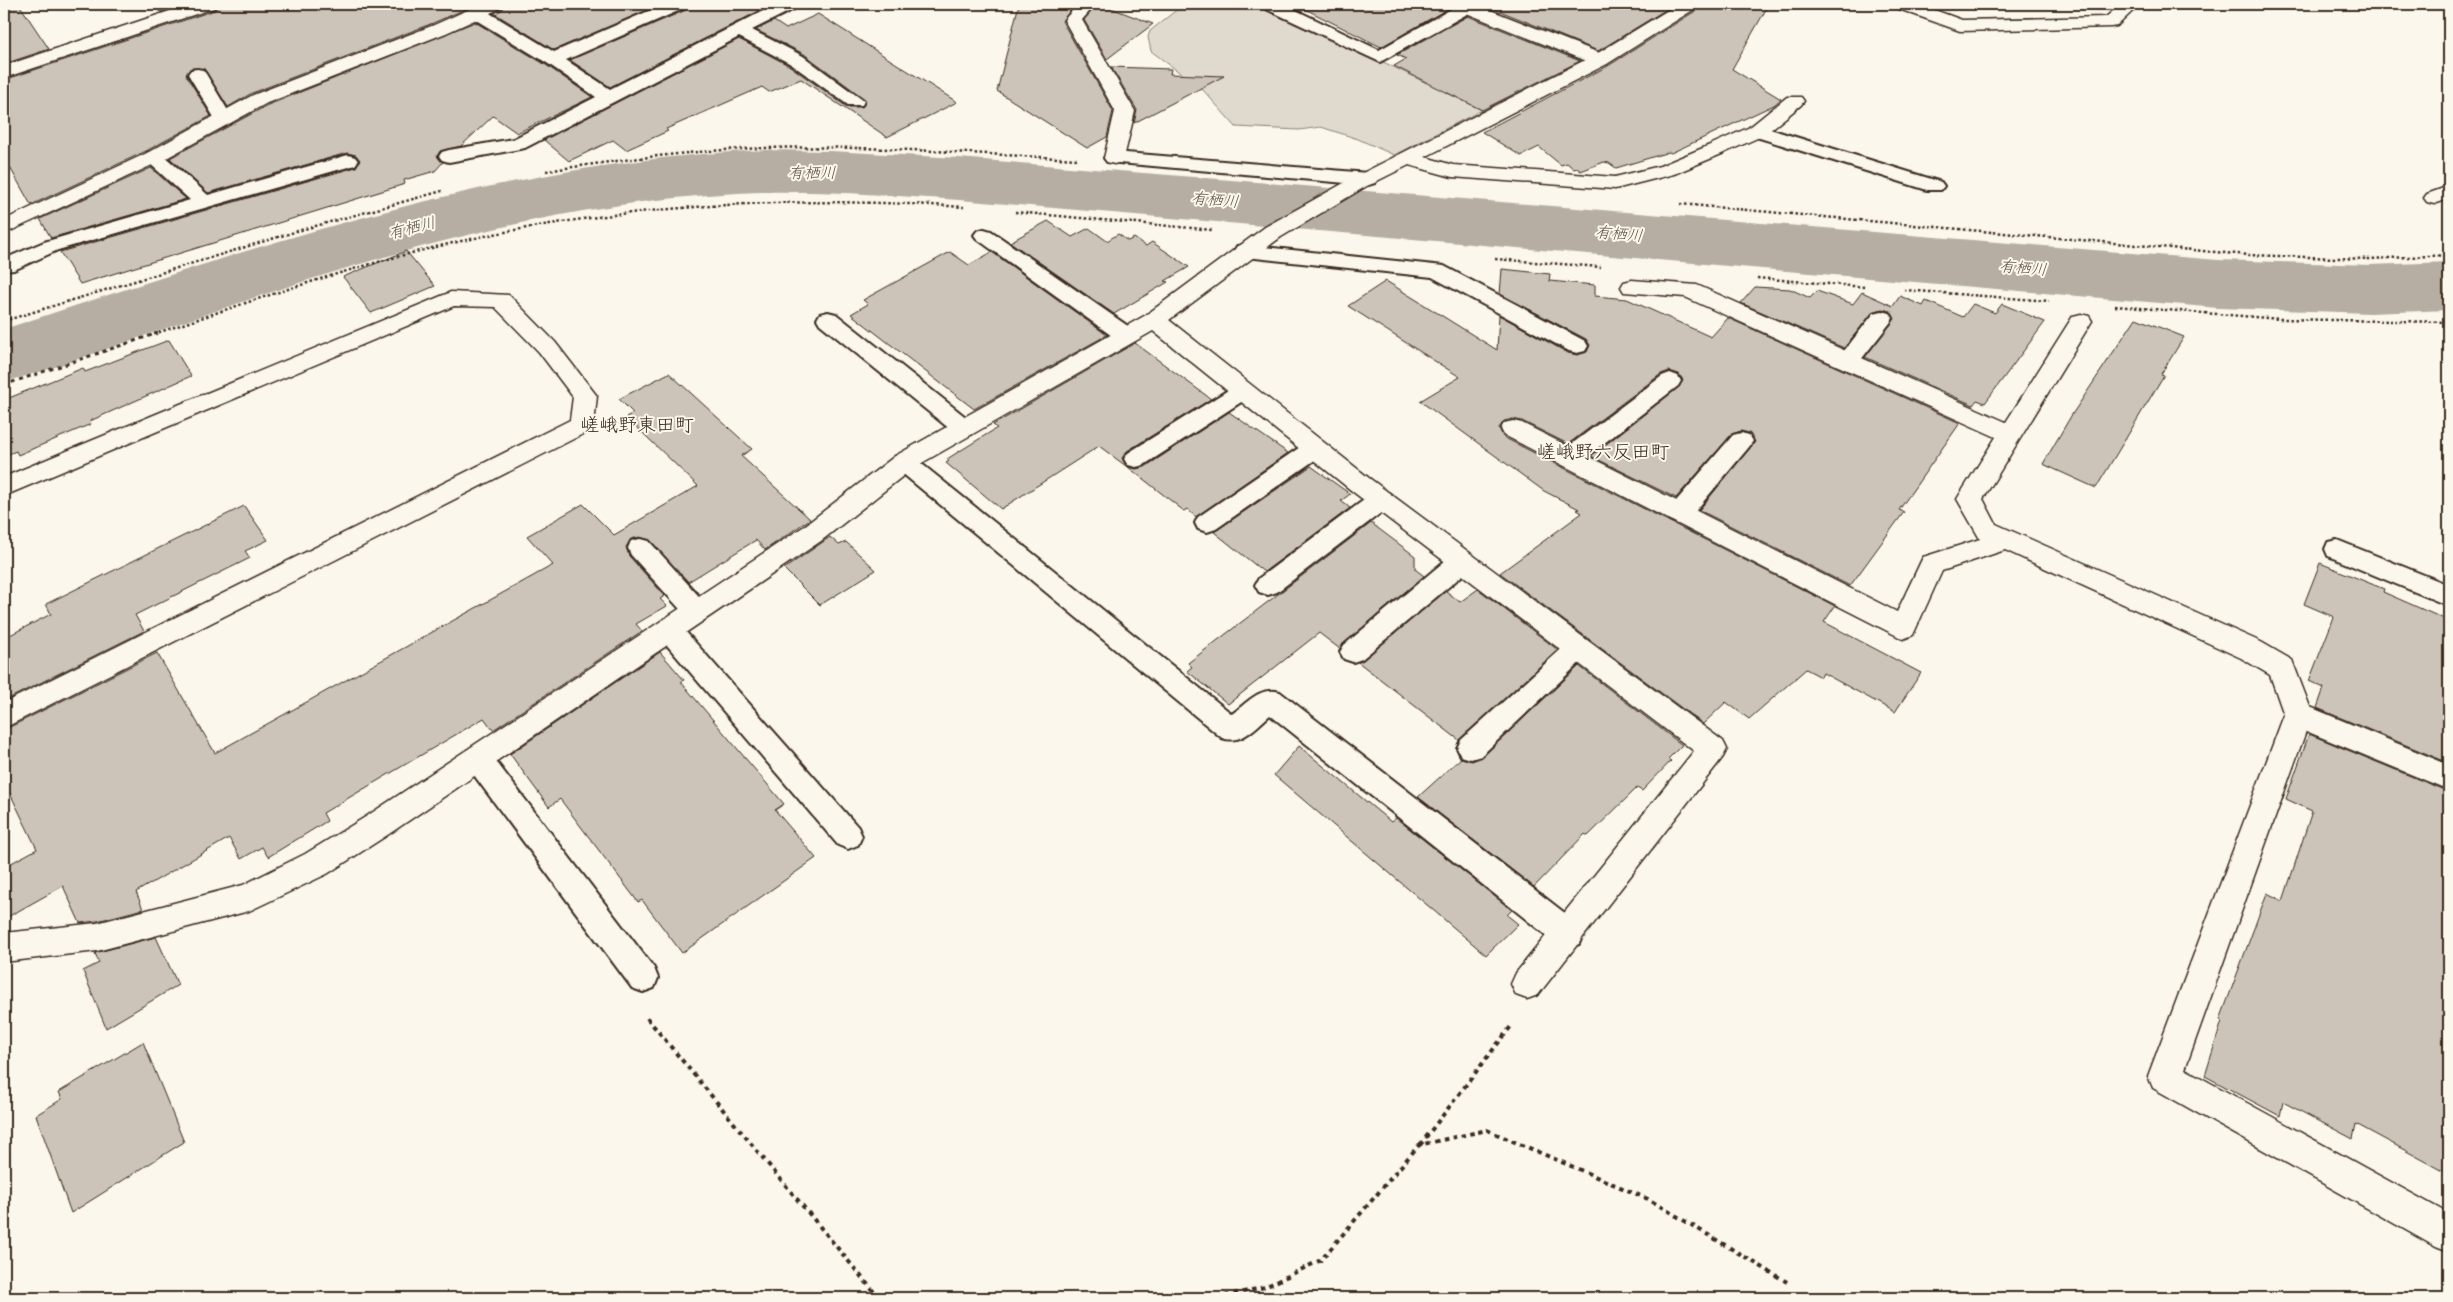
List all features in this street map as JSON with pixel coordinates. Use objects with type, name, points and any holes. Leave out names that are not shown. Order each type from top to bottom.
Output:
[{"type":"street","points":[[4,72],[208,4]]},
{"type":"street","points":[[4,228],[154,157],[260,99],[440,29],[495,4]]},
{"type":"street","points":[[1087,4],[1073,20],[1125,111],[1114,158]]},
{"type":"street","points":[[4,948],[97,936],[249,897],[316,864],[812,534],[904,462],[1154,320],[1260,241],[1363,181],[1600,60],[1690,4]]},
{"type":"street","points":[[1902,4],[1960,26],[2110,22],[2132,4]]},
{"type":"street","points":[[1466,5],[1600,60]]},
{"type":"street","points":[[1408,158],[1452,171],[1615,183],[1667,170],[1757,131],[1794,101]]},
{"type":"street","points":[[1632,287],[1689,290],[2010,433]]},
{"type":"street","points":[[4,488],[451,299],[501,300],[547,347],[586,396],[582,424],[4,716]]},
{"type":"street","points":[[1154,320],[1241,392],[1460,562],[1713,749],[1527,984]]},
{"type":"street","points":[[2081,321],[1970,499],[1987,531],[2251,650],[2282,668],[2298,715],[2165,1076],[2449,1234]]},
{"type":"street","points":[[1513,429],[1903,628],[1932,564],[2006,540]]},
{"type":"street","points":[[2298,715],[2449,778]]},
{"type":"lane","points":[[552,59],[680,4]]},
{"type":"lane","points":[[449,156],[518,144],[790,4],[787,4]]},
{"type":"lane","points":[[1270,4],[1380,57],[1466,5]]},
{"type":"lane","points":[[477,13],[609,97]]},
{"type":"lane","points":[[740,31],[797,60],[854,101]]},
{"type":"lane","points":[[197,74],[224,119]]},
{"type":"lane","points":[[1757,131],[1934,186]]},
{"type":"lane","points":[[154,157],[202,202]]},
{"type":"lane","points":[[1114,158],[1363,181]]},
{"type":"lane","points":[[8,265],[51,246],[348,160]]},
{"type":"lane","points":[[984,235],[1127,336]]},
{"type":"lane","points":[[1260,241],[1437,271],[1577,346]]},
{"type":"lane","points":[[1848,361],[1882,318]]},
{"type":"lane","points":[[828,319],[964,428]]},
{"type":"lane","points":[[1569,458],[1670,381]]},
{"type":"lane","points":[[1136,460],[1241,392]]},
{"type":"lane","points":[[1679,514],[1741,440]]},
{"type":"lane","points":[[1207,522],[1314,449]]},
{"type":"lane","points":[[904,462],[1232,730],[1270,700],[1568,934]]},
{"type":"lane","points":[[1268,585],[1380,500]]},
{"type":"lane","points":[[640,548],[697,611]]},
{"type":"lane","points":[[2337,549],[2449,596]]},
{"type":"lane","points":[[1353,652],[1460,562]]},
{"type":"lane","points":[[669,630],[848,836]]},
{"type":"lane","points":[[1471,748],[1578,649]]},
{"type":"lane","points":[[478,758],[643,978]]},
{"type":"path","points":[[538,172],[635,158],[768,148],[921,149],[1077,159],[1114,158]]},
{"type":"path","points":[[4,321],[301,230],[449,189]]},
{"type":"path","points":[[4,385],[268,296],[384,261],[442,245],[555,223],[651,209],[726,203],[818,201],[964,207]]},
{"type":"path","points":[[1678,204],[1795,212],[2263,256],[2398,260],[2449,255]]},
{"type":"path","points":[[1011,212],[1246,233],[1260,241]]},
{"type":"path","points":[[1489,258],[1608,267]]},
{"type":"path","points":[[1757,278],[1866,286]]},
{"type":"path","points":[[1895,289],[2053,301]]},
{"type":"path","points":[[2112,306],[2280,319],[2449,322]]},
{"type":"path","points":[[643,978],[630,997],[879,1298]]},
{"type":"path","points":[[1216,1298],[1265,1287],[1321,1260],[1419,1145],[1534,996],[1527,984]]},
{"type":"path","points":[[1419,1145],[1487,1130],[1648,1199],[1786,1282]]},
{"type":"shaded area","points":[[1184,4],[1264,4],[1482,110],[1394,155],[1358,139],[1321,127],[1299,130],[1236,127],[1203,90],[1151,51],[1148,37],[1150,31]]},
{"type":"building","points":[[4,4],[19,4],[49,49],[4,64]]},
{"type":"building","points":[[152,4],[186,4],[160,12]]},
{"type":"building","points":[[219,4],[477,4],[252,93],[228,107],[204,69],[191,68],[186,75],[211,116],[146,151],[31,205],[4,157],[4,80],[215,10]]},
{"type":"building","points":[[506,4],[661,4],[554,50],[494,13],[502,10]]},
{"type":"building","points":[[690,4],[748,4],[759,11],[610,87],[570,60],[686,10]]},
{"type":"building","points":[[1019,4],[1075,4],[1062,21],[1113,111],[1107,137],[1087,148],[997,91]]},
{"type":"building","points":[[1098,4],[1153,24],[1107,59],[1084,20]]},
{"type":"building","points":[[1295,4],[1449,4],[1451,7],[1381,47]]},
{"type":"building","points":[[1483,4],[1675,4],[1598,51]]},
{"type":"building","points":[[1701,4],[1769,4],[1732,69],[1781,99],[1774,105],[1671,153],[1616,168],[1604,162],[1581,171],[1577,168],[1574,169],[1567,163],[1561,165],[1539,147],[1521,156],[1482,132],[1608,66],[1697,10]]},
{"type":"building","points":[[818,14],[957,102],[887,137],[801,79],[769,92],[762,87],[666,129],[668,131],[626,150],[613,140],[569,161],[544,140],[739,39],[790,66],[847,107],[862,107],[865,99],[804,54],[756,30],[774,21],[786,29]]},
{"type":"building","points":[[1468,16],[1580,61],[1482,110],[1394,66],[1406,59],[1397,55]]},
{"type":"building","points":[[475,22],[546,65],[592,97],[517,133],[493,116],[461,146],[440,151],[437,156],[443,162],[435,171],[404,180],[405,184],[80,284],[60,252],[356,167],[360,160],[356,155],[347,153],[208,193],[170,158],[268,105]]},
{"type":"building","points":[[1111,67],[1171,69],[1170,74],[1224,76],[1134,123],[1137,110]]},
{"type":"building","points":[[151,168],[186,199],[51,238],[40,219]]},
{"type":"building","points":[[1048,221],[1072,237],[1089,228],[1107,241],[1118,234],[1128,241],[1134,238],[1146,246],[1152,242],[1189,267],[1165,281],[1168,282],[1114,314],[1010,242]]},
{"type":"building","points":[[406,251],[435,286],[371,313],[343,277]]},
{"type":"building","points":[[950,252],[969,265],[992,252],[1107,335],[974,409],[851,314],[868,304],[863,300]]},
{"type":"building","points":[[1502,269],[1550,274],[1549,281],[1595,285],[1595,296],[1627,299],[1711,337],[1728,318],[1960,423],[1899,510],[1904,512],[1850,586],[1699,510],[1755,442],[1749,433],[1741,431],[1732,434],[1676,498],[1591,456],[1679,387],[1683,380],[1679,374],[1669,371],[1661,374],[1568,444],[1522,421],[1513,419],[1504,421],[1499,428],[1503,437],[1835,606],[1824,622],[1921,673],[1895,712],[1823,673],[1821,677],[1806,669],[1749,719],[1726,702],[1703,724],[1500,573],[1582,513],[1577,510],[1579,509],[1544,491],[1420,401],[1460,377],[1348,306],[1386,281],[1497,350],[1499,315],[1568,353],[1577,355],[1587,352],[1590,345],[1586,339],[1500,294]]},
{"type":"building","points":[[1755,287],[1790,289],[1810,298],[1817,291],[1853,304],[1862,292],[1893,306],[1900,296],[1923,306],[1926,301],[1963,317],[1973,304],[1995,313],[2002,304],[2045,322],[1985,403],[1977,400],[1973,405],[1865,357],[1895,319],[1890,311],[1882,309],[1873,312],[1844,348],[1741,303]]},
{"type":"building","points":[[2136,318],[2184,337],[2161,374],[2164,375],[2096,488],[2043,464],[2071,416]]},
{"type":"building","points":[[169,340],[191,376],[90,421],[91,424],[18,455],[16,451],[4,456],[4,400],[83,368],[85,372]]},
{"type":"building","points":[[1135,343],[1211,399],[1127,451],[1122,458],[1126,466],[1099,446],[1001,509],[946,463],[949,461],[947,459],[997,428],[993,425]]},
{"type":"building","points":[[669,373],[752,449],[741,456],[810,519],[765,550],[756,540],[688,582],[650,540],[640,537],[631,539],[626,547],[629,556],[665,596],[660,599],[667,606],[636,624],[642,631],[493,730],[484,718],[323,813],[327,821],[268,857],[262,847],[241,859],[229,838],[136,892],[143,909],[97,921],[80,923],[63,886],[4,919],[4,867],[37,849],[4,781],[4,730],[157,653],[215,753],[553,565],[527,536],[583,504],[614,535],[698,486],[626,417],[633,413],[619,399]]},
{"type":"building","points":[[1229,412],[1288,453],[1196,517],[1187,509],[1184,511],[1128,467],[1136,469],[1145,467]]},
{"type":"building","points":[[1311,466],[1350,494],[1341,501],[1350,508],[1264,572],[1214,532]]},
{"type":"building","points":[[244,506],[268,540],[245,551],[250,558],[135,615],[144,631],[4,701],[4,638],[51,614],[46,604]]},
{"type":"building","points":[[1371,523],[1415,556],[1415,569],[1424,576],[1343,644],[1340,649],[1319,633],[1228,704],[1187,671],[1192,667],[1188,663]]},
{"type":"building","points":[[830,537],[839,545],[846,542],[876,570],[820,605],[784,569]]},
{"type":"building","points":[[2320,563],[2384,589],[2383,592],[2449,621],[2449,763],[2317,708],[2324,688],[2309,681],[2334,617],[2304,604]]},
{"type":"building","points":[[1478,589],[1558,650],[1459,740],[1358,662],[1363,660],[1446,591],[1460,602]]},
{"type":"building","points":[[660,652],[684,680],[681,682],[784,804],[775,810],[816,858],[682,953],[642,900],[638,902],[560,799],[549,807],[510,754]]},
{"type":"building","points":[[1579,666],[1682,745],[1668,759],[1671,761],[1642,791],[1637,788],[1588,836],[1585,834],[1534,887],[1418,797],[1461,758],[1472,761],[1482,757]]},
{"type":"building","points":[[2309,734],[2449,792],[2449,1174],[2356,1124],[2353,1139],[2283,1102],[2280,1116],[2205,1076],[2222,1021],[2220,1020],[2267,893],[2283,901],[2312,811],[2286,799]]},
{"type":"building","points":[[1299,746],[1391,822],[1396,818],[1512,910],[1507,915],[1518,924],[1486,955],[1274,775]]},
{"type":"building","points":[[156,937],[178,985],[106,1028],[83,971],[99,963],[95,953]]},
{"type":"building","points":[[143,1042],[184,1142],[71,1213],[36,1115],[62,1099],[59,1092]]},
{"type":"waterway","name":"有栖川","points":[[4,356],[278,265],[370,238],[452,217],[577,192],[703,175],[767,171],[863,173],[959,179],[2218,284],[2370,289],[2449,286]]},
{"type":"district","name":"嵯峨野東田町","points":[[637,425]]},
{"type":"district","name":"嵯峨野六反田町","points":[[1603,452]]}]
